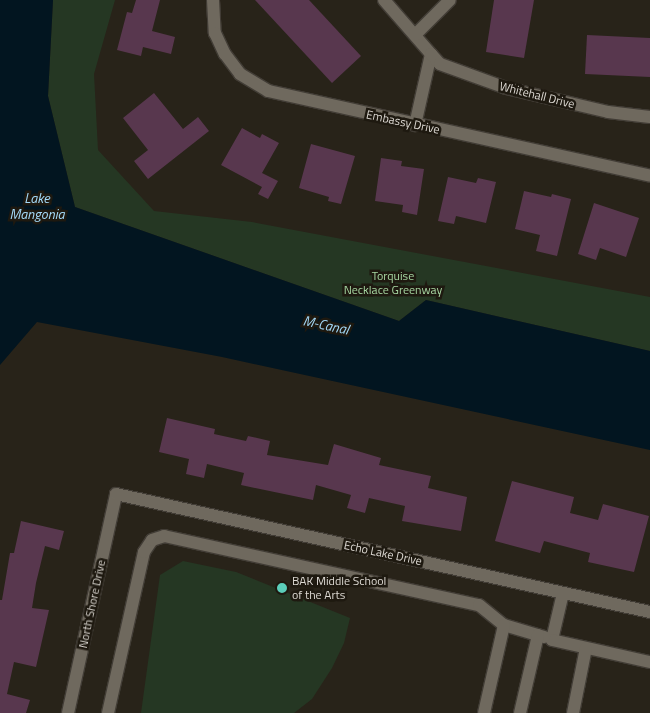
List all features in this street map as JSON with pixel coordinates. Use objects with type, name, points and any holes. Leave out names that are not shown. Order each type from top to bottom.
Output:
[{"type":"street","name":"Embassy Drive","points":[[213,0],[215,33],[225,54],[240,74],[258,87],[279,95],[650,176]]},
{"type":"street","name":"Whitehall Drive","points":[[384,0],[440,64],[506,88],[608,112],[650,117]]},
{"type":"street","points":[[414,35],[445,2]]},
{"type":"street","points":[[415,125],[432,54]]},
{"type":"street","name":"Echo Lake Drive","points":[[116,494],[650,612]]},
{"type":"street","name":"North Shore Drive","points":[[68,713],[116,494]]},
{"type":"street","points":[[108,713],[144,552],[152,540],[164,536],[479,605],[504,625],[552,640],[650,662]]},
{"type":"street","points":[[552,640],[563,593]]},
{"type":"street","points":[[484,713],[504,625]]},
{"type":"street","points":[[520,713],[538,635]]},
{"type":"street","points":[[573,713],[586,648]]},
{"type":"green space","name":"Torquise Necklace Greenway","points":[[53,0],[115,0],[94,74],[98,150],[154,211],[252,222],[650,297],[650,351],[426,300],[399,321],[75,207],[48,96]]},
{"type":"green space","points":[[183,561],[236,572],[350,618],[344,643],[332,668],[312,699],[294,713],[141,713],[160,575]]},
{"type":"water","points":[[0,0],[53,0],[48,96],[75,207],[399,321],[426,300],[650,351],[650,450],[222,357],[37,322],[0,365]]},
{"type":"building","points":[[136,0],[160,0],[152,31],[175,37],[171,54],[143,47],[141,56],[117,50],[127,12],[132,13]]},
{"type":"building","points":[[255,0],[309,0],[361,56],[332,83]]},
{"type":"building","points":[[494,0],[534,0],[524,58],[486,52]]},
{"type":"building","points":[[587,35],[650,38],[650,77],[585,74]]},
{"type":"building","points":[[154,93],[183,129],[198,117],[209,131],[148,179],[134,161],[148,150],[123,118]]},
{"type":"building","points":[[242,128],[260,138],[262,134],[279,143],[262,173],[278,181],[268,199],[258,194],[262,187],[221,165]]},
{"type":"building","points":[[311,144],[355,156],[341,204],[328,201],[329,197],[299,188]]},
{"type":"building","points":[[381,158],[402,161],[401,166],[424,169],[417,215],[402,212],[403,205],[375,201]]},
{"type":"building","points":[[448,177],[476,183],[478,178],[496,182],[486,223],[456,216],[454,224],[438,221]]},
{"type":"building","points":[[524,191],[551,197],[552,194],[571,199],[557,256],[536,251],[540,235],[515,229]]},
{"type":"building","points":[[594,203],[639,218],[626,257],[600,248],[596,260],[578,254]]},
{"type":"building","points":[[167,418],[215,429],[214,434],[246,441],[248,436],[270,441],[267,455],[328,465],[334,444],[381,458],[379,465],[431,476],[428,488],[467,497],[461,531],[402,521],[405,506],[369,498],[365,513],[347,508],[351,495],[316,485],[313,500],[241,485],[244,473],[207,464],[204,478],[186,474],[189,459],[159,452]]},
{"type":"building","points":[[512,481],[574,497],[570,513],[598,520],[603,504],[649,516],[634,572],[588,562],[590,553],[544,541],[540,553],[495,541]]},
{"type":"building","points":[[21,521],[64,531],[59,550],[45,546],[36,583],[32,608],[49,610],[36,667],[14,662],[7,694],[30,700],[26,713],[0,713],[0,600],[2,600],[10,553],[14,553]]},
{"type":"place","name":"BAK Middle School of the Arts","points":[[282,588]]},
{"type":"water label","name":"Lake Mangonia","points":[[37,206]]},
{"type":"water label","name":"M-Canal","points":[[326,325]]}]
